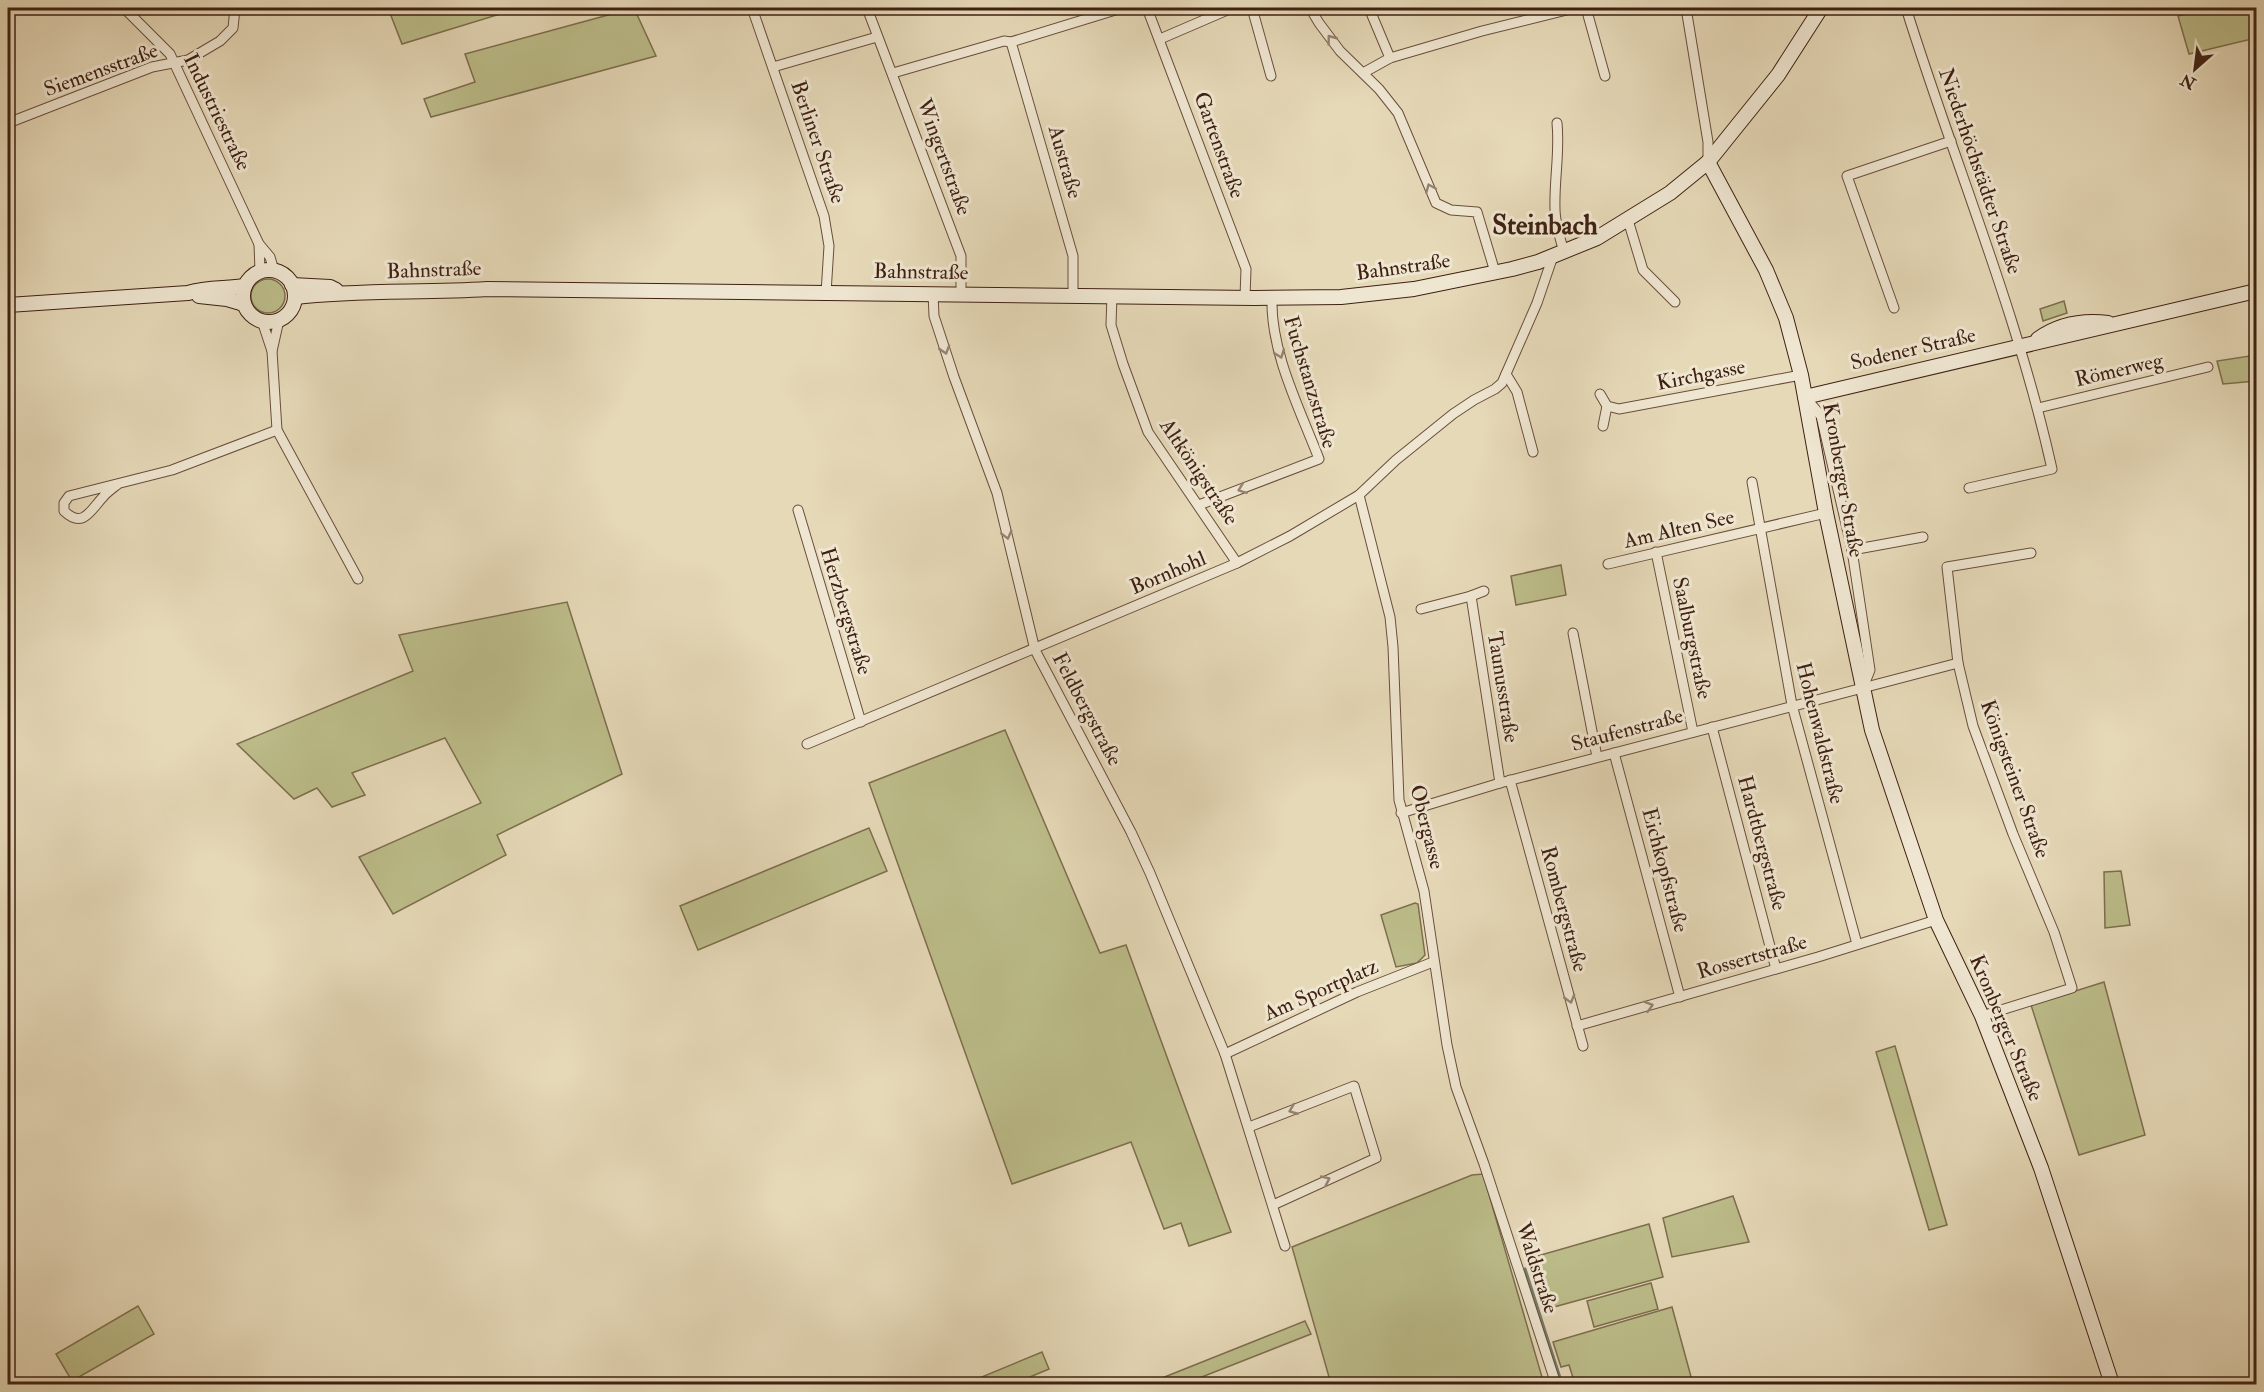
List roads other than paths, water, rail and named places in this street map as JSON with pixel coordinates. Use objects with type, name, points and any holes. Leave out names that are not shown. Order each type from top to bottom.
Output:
[{"type":"main road","name":"Bahnstraße","points":[[293,291],[330,287],[344,292],[387,294],[499,289],[1341,297],[1414,289],[1528,265],[1558,254],[1597,238],[1670,193],[1708,162],[1778,75],[1821,8]]},
{"type":"main road","points":[[1708,162],[1766,270],[1786,318],[1805,397]]},
{"type":"main road","points":[[267,271],[282,273],[293,291],[292,307],[279,320],[262,321],[251,314],[244,304],[245,286],[248,280],[267,271]]},
{"type":"main road","points":[[8,305],[188,293],[202,289],[228,289],[245,286]]},
{"type":"main road","name":"Sodener Straße","points":[[1805,397],[2256,291]]},
{"type":"main road","points":[[188,293],[203,298],[227,299],[244,304]]},
{"type":"main road","name":"Kronberger Straße","points":[[1805,397],[1826,513],[1879,752],[1936,921],[1982,1017],[2041,1168],[2112,1384]]},
{"type":"street","name":"Industriestraße","points":[[124,8],[165,48],[174,63],[259,244],[267,271]]},
{"type":"street","name":"Siemensstraße","points":[[8,123],[152,67],[188,60],[220,41],[233,28],[235,8]]},
{"type":"street","name":"Berliner Straße","points":[[752,8],[824,216],[830,246],[826,293]]},
{"type":"street","name":"Wingertstraße","points":[[867,8],[961,256],[961,294]]},
{"type":"street","points":[[892,73],[1004,41],[1011,42],[1122,8]]},
{"type":"street","name":"Gartenstraße","points":[[1147,8],[1246,269],[1245,297]]},
{"type":"street","points":[[1160,39],[1232,8]]},
{"type":"street","points":[[1252,8],[1271,76]]},
{"type":"street","points":[[1310,8],[1340,51],[1398,113],[1436,203],[1451,210],[1477,212],[1495,272]]},
{"type":"street","points":[[1369,8],[1390,58]]},
{"type":"street","points":[[1363,73],[1390,58],[1482,31],[1575,8]]},
{"type":"street","points":[[1587,8],[1605,76]]},
{"type":"street","points":[[1686,8],[1708,142],[1708,162]]},
{"type":"street","name":"Niederhöchstädter Straße","points":[[1906,8],[1951,141],[2026,345],[2052,469],[1969,488]]},
{"type":"street","points":[[773,67],[877,37]]},
{"type":"street","name":"Austraße","points":[[1011,42],[1074,256],[1073,294]]},
{"type":"street","points":[[1557,123],[1559,144],[1555,178],[1555,213],[1558,254]]},
{"type":"street","points":[[1894,308],[1847,176],[1951,141]]},
{"type":"street","points":[[1628,220],[1643,270],[1675,302]]},
{"type":"street","name":"Industriestraße","points":[[259,244],[270,257],[267,271]]},
{"type":"street","name":"Bornhohl","points":[[807,744],[1035,650],[1237,563],[1290,536],[1359,495],[1396,460],[1453,414],[1495,389],[1506,374],[1558,254]]},
{"type":"street","name":"Feldbergstraße","points":[[933,293],[934,316],[950,367],[997,493],[1035,650],[1146,863],[1225,1054],[1285,1246]]},
{"type":"street","name":"Altkönigstraße","points":[[1112,295],[1111,325],[1143,421],[1237,563]]},
{"type":"street","name":"Fuchstanzstraße","points":[[1199,505],[1319,459],[1276,346],[1271,315],[1272,297]]},
{"type":"street","points":[[272,351],[279,320]]},
{"type":"street","points":[[262,321],[272,351],[277,430],[358,579]]},
{"type":"street","name":"Römerweg","points":[[2038,408],[2208,367]]},
{"type":"street","points":[[1506,374],[1517,392],[1533,452]]},
{"type":"street","name":"Kirchgasse","points":[[1607,406],[1619,409],[1801,375]]},
{"type":"street","points":[[1600,394],[1607,406],[1603,426]]},
{"type":"street","name":"Kronberger Straße","points":[[1805,397],[1821,416],[1852,550],[1870,669],[1863,687]]},
{"type":"street","points":[[118,484],[104,495],[88,516],[79,519],[71,517],[64,511],[64,503],[69,496],[172,470],[277,430]]},
{"type":"street","name":"Am Alten See","points":[[1752,482],[1759,528]]},
{"type":"street","name":"Obergasse","points":[[1359,495],[1390,617],[1397,785],[1401,813],[1424,891],[1433,962],[1456,1087],[1484,1164]]},
{"type":"street","name":"Herzbergstraße","points":[[798,510],[861,722]]},
{"type":"street","name":"Am Alten See","points":[[1608,564],[1826,513]]},
{"type":"street","name":"Hohenwaldstraße","points":[[1759,528],[1792,705],[1857,944]]},
{"type":"street","name":"Kronberger Straße","points":[[1852,550],[1923,537]]},
{"type":"street","name":"Saalburgstraße","points":[[1656,552],[1693,732]]},
{"type":"street","name":"Königsteiner Straße","points":[[1982,1017],[2072,988],[2043,903],[2013,834],[1973,726],[1958,663],[1947,567],[2031,553]]},
{"type":"street","points":[[1421,609],[1484,591]]},
{"type":"street","name":"Taunusstraße","points":[[1471,596],[1505,781]]},
{"type":"street","points":[[1572,633],[1597,757]]},
{"type":"street","points":[[1863,687],[1958,663]]},
{"type":"street","name":"Staufenstraße","points":[[1401,813],[1505,781],[1863,687]]},
{"type":"street","name":"Hardtbergstraße","points":[[1712,727],[1776,969]]},
{"type":"street","name":"Eichkopfstraße","points":[[1614,753],[1680,997]]},
{"type":"street","name":"Rombergstraße","points":[[1505,781],[1582,1047]]},
{"type":"street","name":"Rossertstraße","points":[[1577,1026],[1936,921]]},
{"type":"street","name":"Am Sportplatz","points":[[1225,1054],[1357,992],[1433,962]]},
{"type":"street","points":[[1249,1127],[1354,1086],[1376,1158],[1273,1205]]},
{"type":"street","name":"Waldstraße","points":[[1484,1164],[1556,1384]]},
{"type":"waterway","points":[[1525,1269],[1562,1384]]},
{"type":"district","name":"Steinbach","points":[[1545,225]]}]
